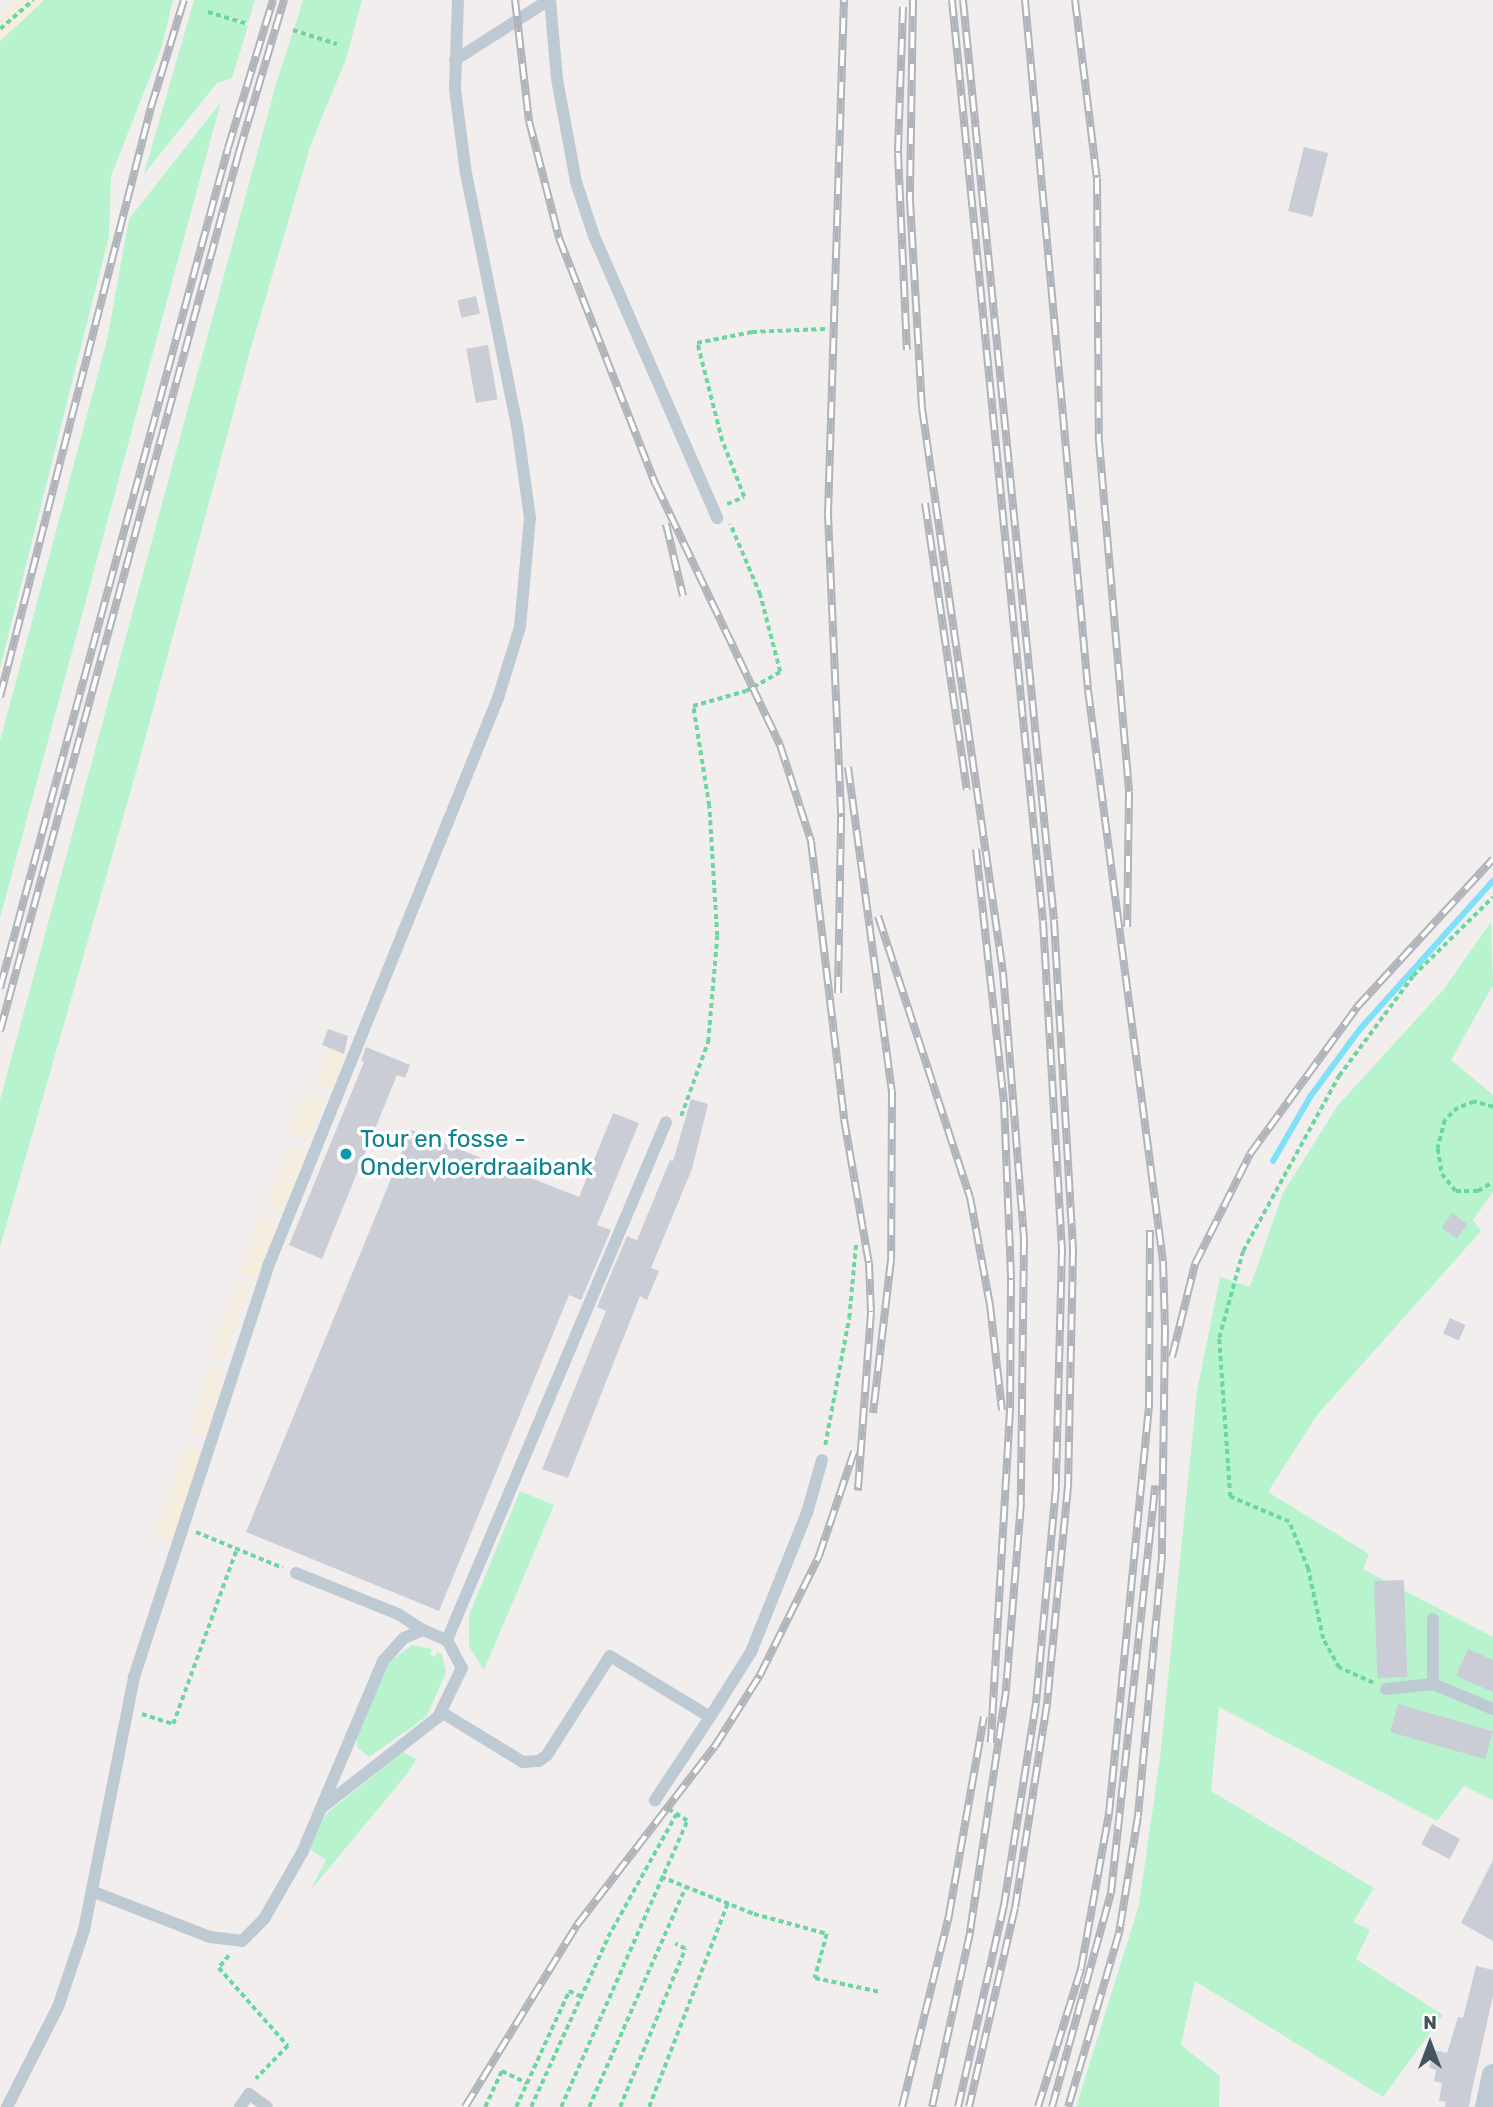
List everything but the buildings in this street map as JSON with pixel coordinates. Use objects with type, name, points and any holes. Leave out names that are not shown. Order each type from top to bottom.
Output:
[{"type":"street","points":[[1486,2107],[1493,2075]]},
{"type":"lane","points":[[7,2107],[58,2007],[94,1892],[126,1711],[269,1264],[498,698],[520,627],[530,518],[517,426],[471,208],[454,89],[458,0]]},
{"type":"lane","points":[[455,60],[550,0],[557,79],[576,182],[594,236],[722,518]]},
{"type":"lane","points":[[447,1640],[666,1122]]},
{"type":"lane","points":[[655,1800],[751,1652],[807,1513],[822,1460]]},
{"type":"lane","points":[[296,1573],[398,1614],[423,1630],[447,1640],[461,1668],[441,1712],[323,1807]]},
{"type":"lane","points":[[1433,1619],[1433,1684]]},
{"type":"lane","points":[[94,1892],[211,1937],[242,1941],[264,1919],[278,1896],[323,1807],[383,1661],[404,1638],[423,1630]]},
{"type":"lane","points":[[441,1712],[517,1759],[538,1761],[547,1755],[610,1656],[709,1717]]},
{"type":"lane","points":[[1386,1689],[1433,1684],[1493,1709]]},
{"type":"lane","points":[[240,2107],[249,2094],[267,2107]]},
{"type":"path","points":[[0,29],[33,0]]},
{"type":"path","points":[[208,12],[248,24]]},
{"type":"path","points":[[293,30],[337,44]]},
{"type":"path","points":[[722,506],[744,497],[722,441],[696,343],[752,332],[825,329]]},
{"type":"path","points":[[666,1122],[681,1116],[708,1042],[715,973],[717,923],[709,806],[693,706],[746,691],[780,672],[760,595],[722,518]]},
{"type":"path","points":[[1386,1689],[1339,1668],[1323,1639],[1308,1569],[1289,1522],[1230,1497],[1219,1385],[1219,1338],[1243,1251],[1339,1076],[1413,976],[1493,897]]},
{"type":"path","points":[[1493,1107],[1474,1102],[1458,1108],[1446,1120],[1438,1149],[1442,1174],[1456,1191],[1478,1191],[1493,1182]]},
{"type":"path","points":[[822,1460],[849,1318],[856,1244]]},
{"type":"path","points":[[184,1528],[296,1573]]},
{"type":"path","points":[[126,1711],[173,1724],[237,1548]]},
{"type":"path","points":[[531,2107],[580,1996],[676,1815]]},
{"type":"path","points":[[561,2107],[685,1820]]},
{"type":"path","points":[[661,1877],[727,1905],[827,1934],[815,1978],[881,1993]]},
{"type":"path","points":[[589,2107],[685,1888]]},
{"type":"path","points":[[649,2107],[727,1905]]},
{"type":"path","points":[[620,2107],[685,1949],[675,1944]]},
{"type":"path","points":[[223,1973],[288,2046],[254,2081],[249,2094]]},
{"type":"path","points":[[516,2107],[569,1991],[580,1996]]},
{"type":"path","points":[[485,2107],[502,2070],[527,2083]]},
{"type":"green space","points":[[44,0],[173,0],[161,49],[111,176],[109,236],[0,668],[0,41]]},
{"type":"green space","points":[[194,0],[255,0],[248,23],[208,11],[248,26],[232,78],[217,83],[144,174]]},
{"type":"green space","points":[[303,0],[362,0],[346,59],[311,144],[250,351],[135,776],[0,1247],[0,1100],[276,84],[293,32],[337,42],[294,29]]},
{"type":"green space","points":[[221,102],[0,918],[0,741],[107,340],[129,219]]},
{"type":"green space","points":[[1491,922],[1493,985],[1451,1060],[1493,1095],[1493,1192],[1473,1220],[1481,1231],[1317,1415],[1268,1492],[1369,1554],[1363,1569],[1493,1637],[1493,1800],[1464,1786],[1437,1821],[1219,1707],[1211,1791],[1374,1888],[1353,1922],[1370,1930],[1356,1959],[1443,2015],[1383,2097],[1195,1981],[1181,2045],[1220,2076],[1219,2107],[1076,2107],[1139,1905],[1160,1758],[1197,1391],[1220,1277],[1250,1287],[1283,1193],[1338,1105],[1444,989]]},
{"type":"green space","points":[[520,1491],[554,1505],[484,1670],[469,1646],[469,1615]]},
{"type":"green space","points":[[412,1645],[432,1649],[430,1655],[435,1657],[437,1652],[442,1654],[446,1673],[426,1717],[369,1757],[358,1748],[356,1738],[388,1663]]},
{"type":"green space","points":[[403,1752],[416,1759],[407,1774],[310,1891],[326,1860],[310,1849],[325,1815]]},
{"type":"sand","points":[[15,0],[44,0],[0,41],[0,14]]},
{"type":"sand","points":[[328,1048],[345,1054],[333,1090],[316,1084]]},
{"type":"sand","points":[[304,1093],[325,1103],[307,1141],[286,1131]]},
{"type":"sand","points":[[290,1145],[306,1151],[282,1213],[266,1207]]},
{"type":"sand","points":[[259,1217],[276,1223],[257,1279],[240,1273]]},
{"type":"sand","points":[[238,1282],[251,1287],[223,1359],[210,1354]]},
{"type":"sand","points":[[210,1366],[225,1370],[208,1437],[192,1433]]},
{"type":"sand","points":[[187,1444],[202,1449],[173,1543],[154,1536]]},
{"type":"waterway","points":[[1273,1161],[1310,1097],[1360,1029],[1493,881]]},
{"type":"railway","points":[[0,697],[151,107],[184,0]]},
{"type":"railway","points":[[0,988],[228,148],[273,0]]},
{"type":"railway","points":[[0,1031],[239,152],[284,0]]},
{"type":"railway","points":[[515,0],[529,121],[559,238],[656,485],[780,745],[811,841],[844,1119],[869,1263],[871,1312],[858,1491]]},
{"type":"railway","points":[[838,993],[841,813],[828,514],[844,0]]},
{"type":"railway","points":[[913,0],[910,200],[922,408],[1003,972],[1024,1239],[1021,1503],[1006,1691],[970,1933],[932,2107]]},
{"type":"railway","points":[[952,0],[1043,921],[1062,1250],[1056,1487],[1036,1703],[1004,1905],[958,2107]]},
{"type":"railway","points":[[963,0],[1054,920],[1073,1250],[1068,1486],[1047,1704],[1015,1908],[969,2107]]},
{"type":"railway","points":[[1025,0],[1088,690],[1163,1261],[1165,1330],[1162,1557],[1138,1816],[1119,1933],[1068,2107]]},
{"type":"railway","points":[[1075,0],[1097,178],[1099,441],[1129,792],[1127,927]]},
{"type":"railway","points":[[903,7],[898,153],[907,350]]},
{"type":"railway","points":[[925,503],[967,790]]},
{"type":"railway","points":[[666,524],[683,596]]},
{"type":"railway","points":[[848,767],[892,1091],[891,1260],[873,1413]]},
{"type":"railway","points":[[976,849],[1004,1102],[1011,1280],[1010,1410],[991,1742]]},
{"type":"railway","points":[[1172,1357],[1195,1264],[1250,1154],[1357,1007],[1493,859]]},
{"type":"railway","points":[[878,916],[970,1197],[990,1305],[1002,1410]]},
{"type":"railway","points":[[1038,2107],[1081,1969],[1109,1814],[1149,1408],[1150,1230]]},
{"type":"railway","points":[[465,2107],[577,1925],[715,1746],[760,1675],[819,1556],[854,1452]]},
{"type":"railway","points":[[1052,2107],[1111,1893],[1155,1485]]},
{"type":"railway","points":[[902,2107],[949,1915],[984,1717]]},
{"type":"place","name":"Tour en fosse - Ondervloerdraaibank","points":[[346,1154]]}]
